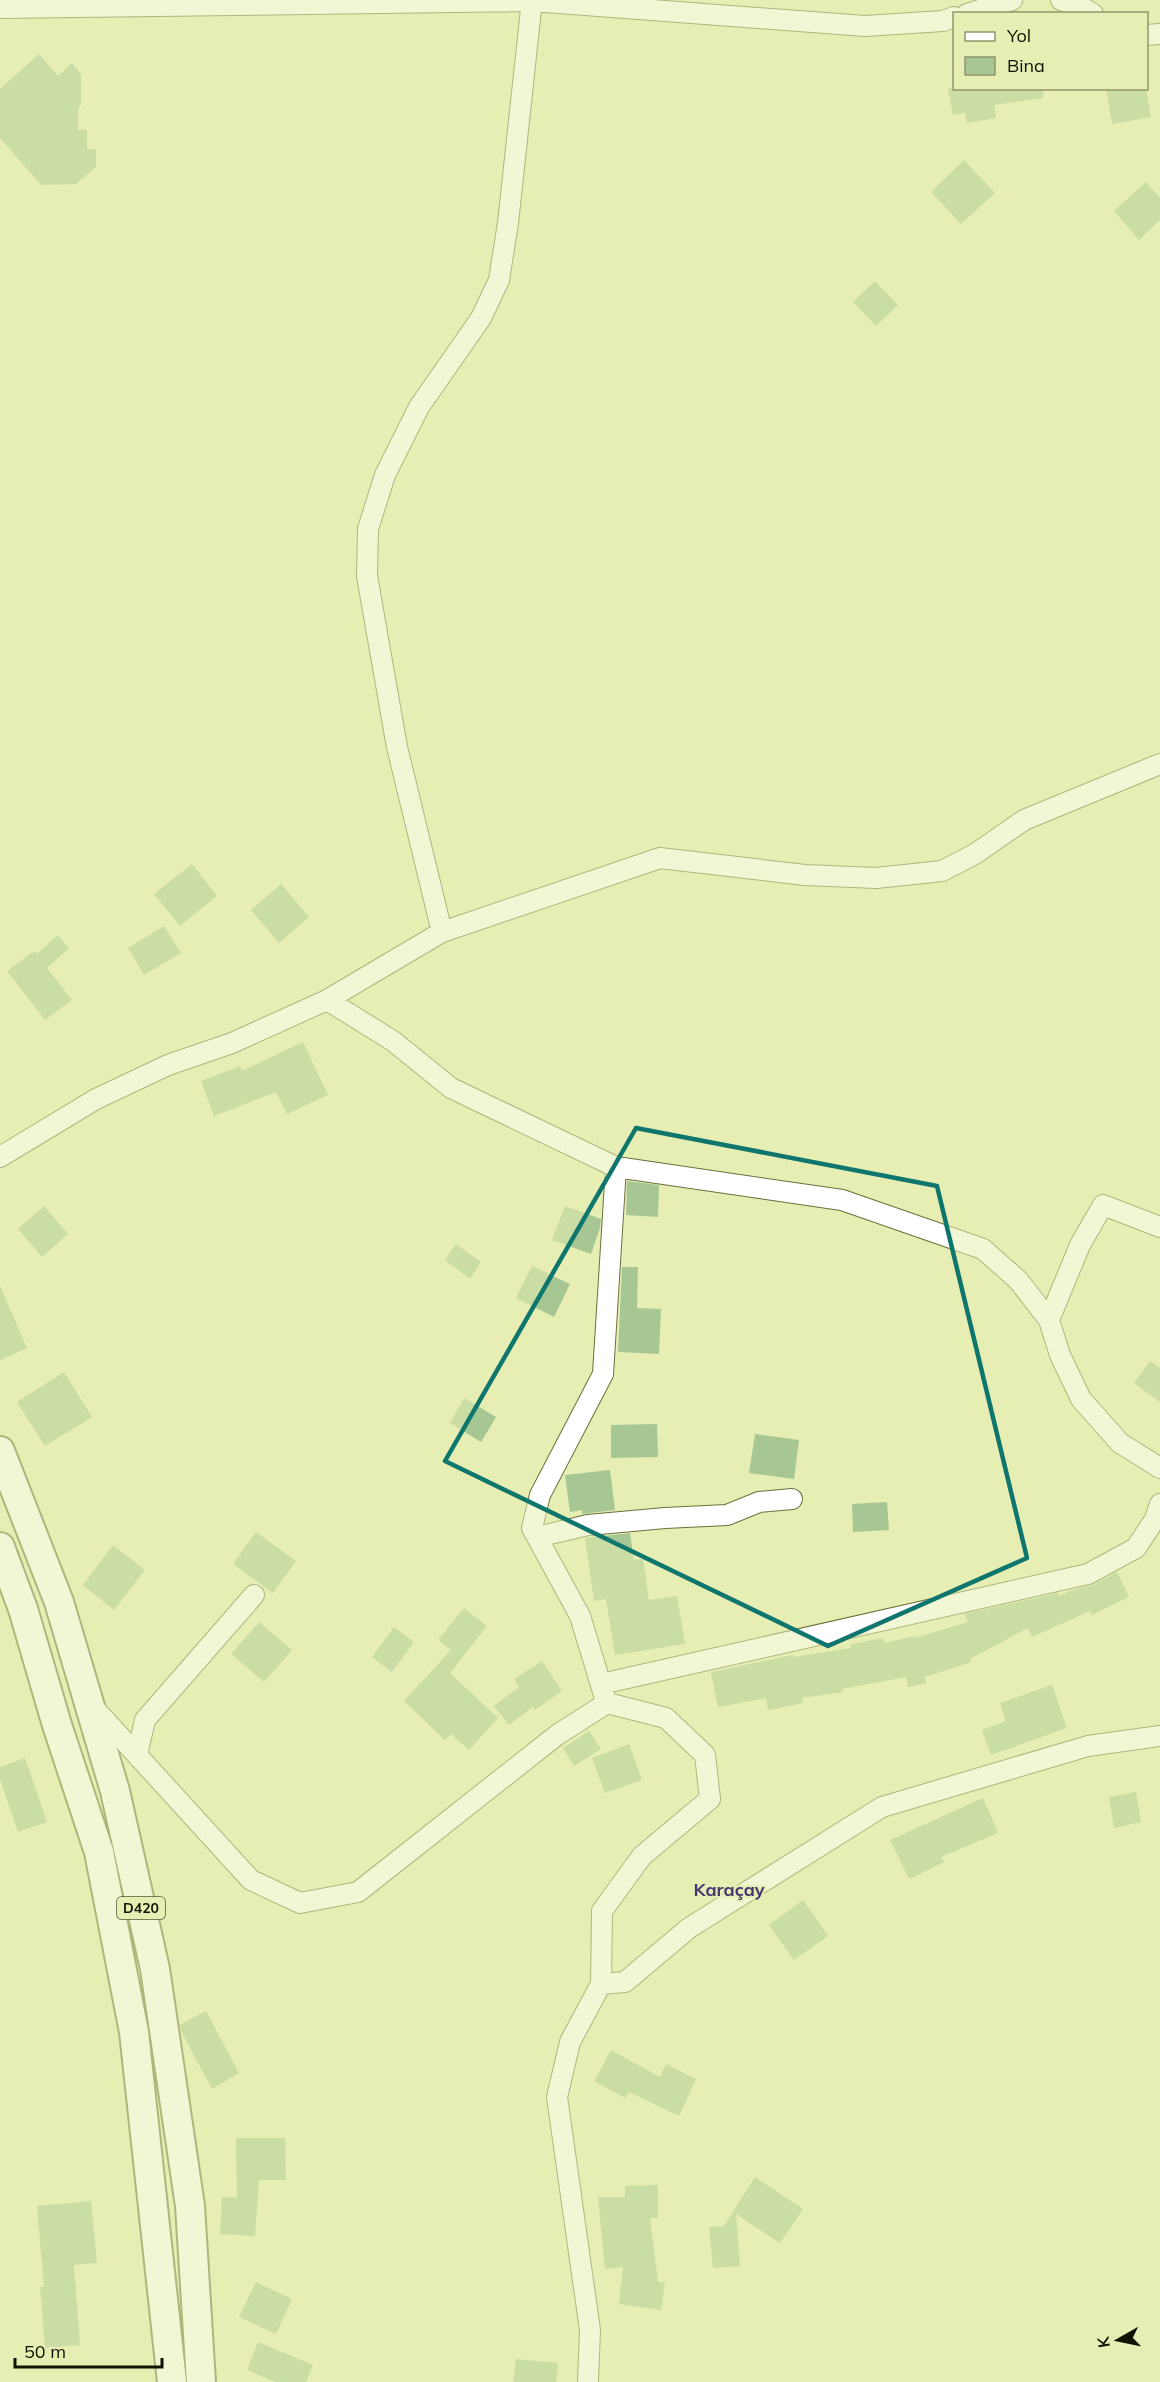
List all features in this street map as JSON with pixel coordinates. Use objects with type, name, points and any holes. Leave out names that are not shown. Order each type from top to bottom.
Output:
[{"type":"highway","name":"D420","points":[[0,1451],[59,1602],[115,1791],[155,1969],[190,2206],[201,2382]]},
{"type":"highway","name":"D420","points":[[0,1546],[23,1609],[57,1725],[99,1852],[134,2032],[172,2382]]},
{"type":"street","points":[[977,7],[1012,0]]},
{"type":"street","points":[[1061,0],[1079,5],[1090,12]]},
{"type":"street","points":[[442,932],[397,747],[367,576],[368,528],[385,475],[419,407],[481,318],[499,280],[508,223],[532,1]]},
{"type":"street","points":[[0,8],[532,1],[865,26],[943,21],[953,17]]},
{"type":"street","points":[[0,1157],[96,1099],[168,1065],[232,1043],[327,1000],[442,932],[660,858],[805,875],[876,878],[942,871],[975,854],[1024,820],[1160,764]]},
{"type":"street","points":[[327,1000],[393,1041],[451,1088],[616,1167],[842,1200],[983,1249],[1018,1280],[1048,1320],[1060,1355],[1081,1399],[1120,1443],[1160,1468]]},
{"type":"street","points":[[604,1693],[580,1617],[532,1528],[540,1495],[603,1374],[616,1167]]},
{"type":"street","points":[[1048,1320],[1080,1245],[1103,1204],[1160,1227]]},
{"type":"street","points":[[537,1537],[588,1525],[727,1515],[759,1502],[792,1499]]},
{"type":"street","points":[[88,1702],[251,1881],[300,1904],[358,1892],[557,1735],[604,1693],[1088,1574],[1136,1548],[1155,1519],[1160,1504]]},
{"type":"street","points":[[137,1755],[145,1720],[254,1595]]},
{"type":"street","points":[[588,2382],[590,2330],[557,2097],[570,2042],[601,1984],[602,1911],[642,1856],[710,1799],[705,1755],[666,1718],[604,1693]]},
{"type":"street","points":[[601,1984],[625,1982],[688,1928],[882,1807],[1088,1746],[1160,1736]]},
{"type":"highlighted area","points":[[636,1128],[937,1186],[1027,1558],[828,1646],[445,1461]]},
{"type":"building","points":[[39,54],[58,76],[72,63],[81,74],[78,130],[87,130],[87,149],[96,149],[96,167],[76,184],[41,185],[0,138],[0,89]]},
{"type":"building","points":[[948,88],[953,88],[953,90],[1043,90],[1043,98],[994,105],[996,118],[967,123],[965,113],[953,115]]},
{"type":"building","points":[[1106,90],[1146,90],[1151,117],[1112,124]]},
{"type":"building","points":[[964,160],[995,193],[961,224],[931,192]]},
{"type":"building","points":[[1146,182],[1160,198],[1160,220],[1139,240],[1114,211]]},
{"type":"building","points":[[875,281],[898,305],[876,326],[853,302]]},
{"type":"building","points":[[192,864],[217,896],[180,926],[154,894]]},
{"type":"building","points":[[281,884],[309,917],[279,943],[251,910]]},
{"type":"building","points":[[164,926],[181,953],[144,975],[128,948]]},
{"type":"building","points":[[58,935],[69,948],[47,968],[72,1000],[45,1020],[7,971],[34,951],[37,954]]},
{"type":"building","points":[[303,1042],[328,1095],[287,1114],[276,1092],[214,1116],[201,1081],[240,1066],[242,1071]]},
{"type":"building","points":[[627,1181],[659,1185],[658,1217],[626,1215]]},
{"type":"building","points":[[44,1206],[68,1234],[42,1257],[18,1229]]},
{"type":"building","points":[[565,1206],[601,1219],[591,1254],[552,1240]]},
{"type":"building","points":[[456,1244],[481,1262],[470,1279],[445,1260]]},
{"type":"building","points":[[532,1266],[570,1284],[554,1317],[516,1298]]},
{"type":"building","points":[[622,1267],[638,1267],[637,1308],[661,1309],[659,1354],[618,1352]]},
{"type":"building","points":[[0,1286],[27,1348],[0,1360]]},
{"type":"building","points":[[1150,1361],[1160,1368],[1160,1402],[1134,1383]]},
{"type":"building","points":[[64,1372],[92,1417],[45,1446],[17,1402]]},
{"type":"building","points":[[464,1398],[496,1417],[481,1442],[450,1423]]},
{"type":"building","points":[[657,1424],[658,1457],[611,1458],[611,1425]]},
{"type":"building","points":[[755,1434],[799,1440],[794,1479],[749,1473]]},
{"type":"building","points":[[610,1470],[615,1510],[582,1514],[582,1510],[570,1512],[565,1475]]},
{"type":"building","points":[[887,1502],[889,1530],[853,1532],[852,1504]]},
{"type":"building","points":[[256,1532],[296,1561],[273,1593],[233,1564]]},
{"type":"building","points":[[630,1533],[634,1560],[643,1559],[649,1600],[677,1596],[685,1644],[615,1655],[606,1599],[594,1601],[585,1538]]},
{"type":"building","points":[[113,1545],[145,1570],[114,1610],[83,1585]]},
{"type":"building","points":[[1117,1572],[1129,1597],[1092,1615],[1090,1611],[1032,1637],[1028,1628],[970,1659],[971,1662],[925,1677],[926,1683],[908,1687],[906,1677],[842,1689],[843,1692],[802,1698],[803,1703],[768,1710],[766,1698],[718,1707],[711,1672],[793,1655],[794,1657],[851,1648],[851,1644],[883,1638],[884,1643],[915,1636],[915,1638],[968,1622],[964,1614],[1058,1593],[1059,1596],[1093,1585]]},
{"type":"building","points":[[464,1608],[487,1626],[450,1673],[498,1718],[469,1750],[451,1734],[445,1740],[404,1701],[451,1650],[438,1640]]},
{"type":"building","points":[[259,1622],[292,1650],[264,1682],[231,1654]]},
{"type":"building","points":[[394,1627],[414,1642],[392,1672],[372,1657]]},
{"type":"building","points":[[542,1661],[562,1691],[535,1710],[533,1707],[509,1725],[494,1706],[519,1687],[514,1679]]},
{"type":"building","points":[[1052,1685],[1067,1728],[991,1755],[982,1730],[1006,1721],[1000,1703]]},
{"type":"building","points":[[589,1731],[601,1749],[574,1766],[563,1748]]},
{"type":"building","points":[[629,1744],[642,1780],[605,1793],[592,1758]]},
{"type":"building","points":[[25,1758],[47,1822],[18,1832],[0,1779],[0,1767]]},
{"type":"building","points":[[1136,1792],[1141,1822],[1114,1828],[1109,1797]]},
{"type":"building","points":[[983,1798],[998,1833],[941,1857],[944,1862],[909,1879],[890,1840]]},
{"type":"building","points":[[803,1900],[828,1936],[794,1960],[769,1925]]},
{"type":"building","points":[[206,2011],[239,2073],[212,2089],[180,2025]]},
{"type":"building","points":[[611,2050],[660,2077],[666,2064],[696,2079],[679,2116],[629,2092],[625,2098],[594,2081]]},
{"type":"building","points":[[236,2138],[285,2138],[286,2180],[259,2180],[255,2236],[220,2234],[222,2197],[237,2198]]},
{"type":"building","points":[[755,2177],[803,2209],[780,2243],[736,2214],[740,2266],[713,2268],[709,2227],[724,2226]]},
{"type":"building","points":[[658,2185],[658,2218],[650,2218],[658,2282],[665,2283],[661,2310],[619,2304],[623,2267],[605,2269],[598,2197],[625,2197],[625,2186]]},
{"type":"building","points":[[91,2201],[97,2263],[74,2265],[80,2345],[45,2348],[40,2287],[44,2287],[37,2206]]},
{"type":"building","points":[[256,2282],[292,2299],[276,2334],[239,2317]]},
{"type":"building","points":[[258,2342],[313,2365],[306,2382],[276,2382],[247,2370]]},
{"type":"building","points":[[516,2359],[558,2363],[556,2382],[513,2382]]},
{"type":"district","name":"Karaçay","points":[[729,1889]]}]
